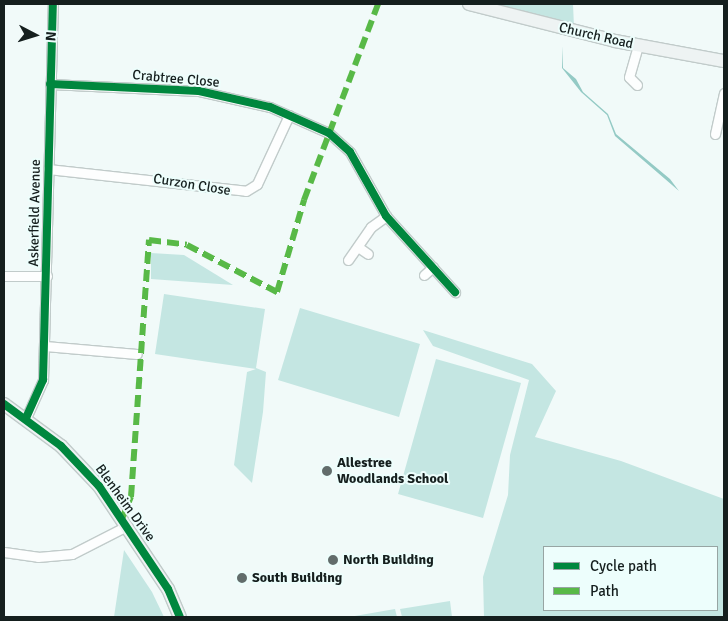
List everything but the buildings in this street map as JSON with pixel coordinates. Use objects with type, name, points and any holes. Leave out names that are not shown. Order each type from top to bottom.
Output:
[{"type":"street","name":"Askerfield Avenue","points":[[26,418],[41,389],[45,346],[53,4]]},
{"type":"street","name":"Church Road","points":[[469,4],[638,46],[724,61]]},
{"type":"street","points":[[637,85],[629,77],[638,46]]},
{"type":"street","name":"Crabtree Close","points":[[50,84],[200,91],[289,115],[329,133],[344,145],[386,216],[454,292]]},
{"type":"street","points":[[715,134],[724,93]]},
{"type":"street","name":"Curzon Close","points":[[48,169],[246,191],[257,184],[289,115]]},
{"type":"street","points":[[348,260],[371,227],[386,216]]},
{"type":"street","points":[[358,247],[368,254]]},
{"type":"street","points":[[424,275],[433,268]]},
{"type":"street","points":[[4,276],[47,276]]},
{"type":"street","points":[[45,346],[131,356]]},
{"type":"street","name":"Blenheim Drive","points":[[4,404],[26,418],[80,465],[127,526],[168,588],[180,617]]},
{"type":"street","points":[[4,552],[38,557],[72,554],[127,526]]},
{"type":"shaded area","points":[[486,4],[573,4],[574,27]]},
{"type":"shaded area","points":[[563,46],[563,68],[576,79],[583,92],[608,114],[616,134],[670,179],[679,191],[615,136],[607,115],[581,92],[562,68]]},
{"type":"shaded area","points":[[151,253],[184,255],[233,285],[151,279]]},
{"type":"shaded area","points":[[164,294],[265,309],[256,368],[266,372],[263,412],[252,483],[234,465],[247,372],[256,369],[155,354]]},
{"type":"shaded area","points":[[300,308],[420,344],[399,417],[278,380]]},
{"type":"shaded area","points":[[423,330],[532,364],[556,391],[535,437],[621,461],[724,499],[724,617],[484,617],[483,577],[508,495],[510,455],[529,380],[433,346]]},
{"type":"shaded area","points":[[436,359],[521,383],[483,518],[398,494]]},
{"type":"shaded area","points":[[124,550],[152,592],[164,617],[114,617]]},
{"type":"shaded area","points":[[450,601],[452,617],[402,617],[400,609]]},
{"type":"shaded area","points":[[395,609],[397,617],[349,617]]},
{"type":"marked path","points":[[122,519],[131,497],[149,240],[187,245],[277,292],[304,200],[378,4]]},
{"type":"cycle path","points":[[26,418],[43,380],[53,4]]},
{"type":"cycle path","points":[[50,84],[199,91],[270,107],[329,133],[350,152],[386,216],[455,292]]},
{"type":"cycle path","points":[[4,404],[61,446],[99,486],[168,589],[180,617]]},
{"type":"place","name":"Allestree Woodlands School","points":[[327,471]]},
{"type":"place","name":"North Building","points":[[333,560]]},
{"type":"place","name":"South Building","points":[[242,578]]}]
